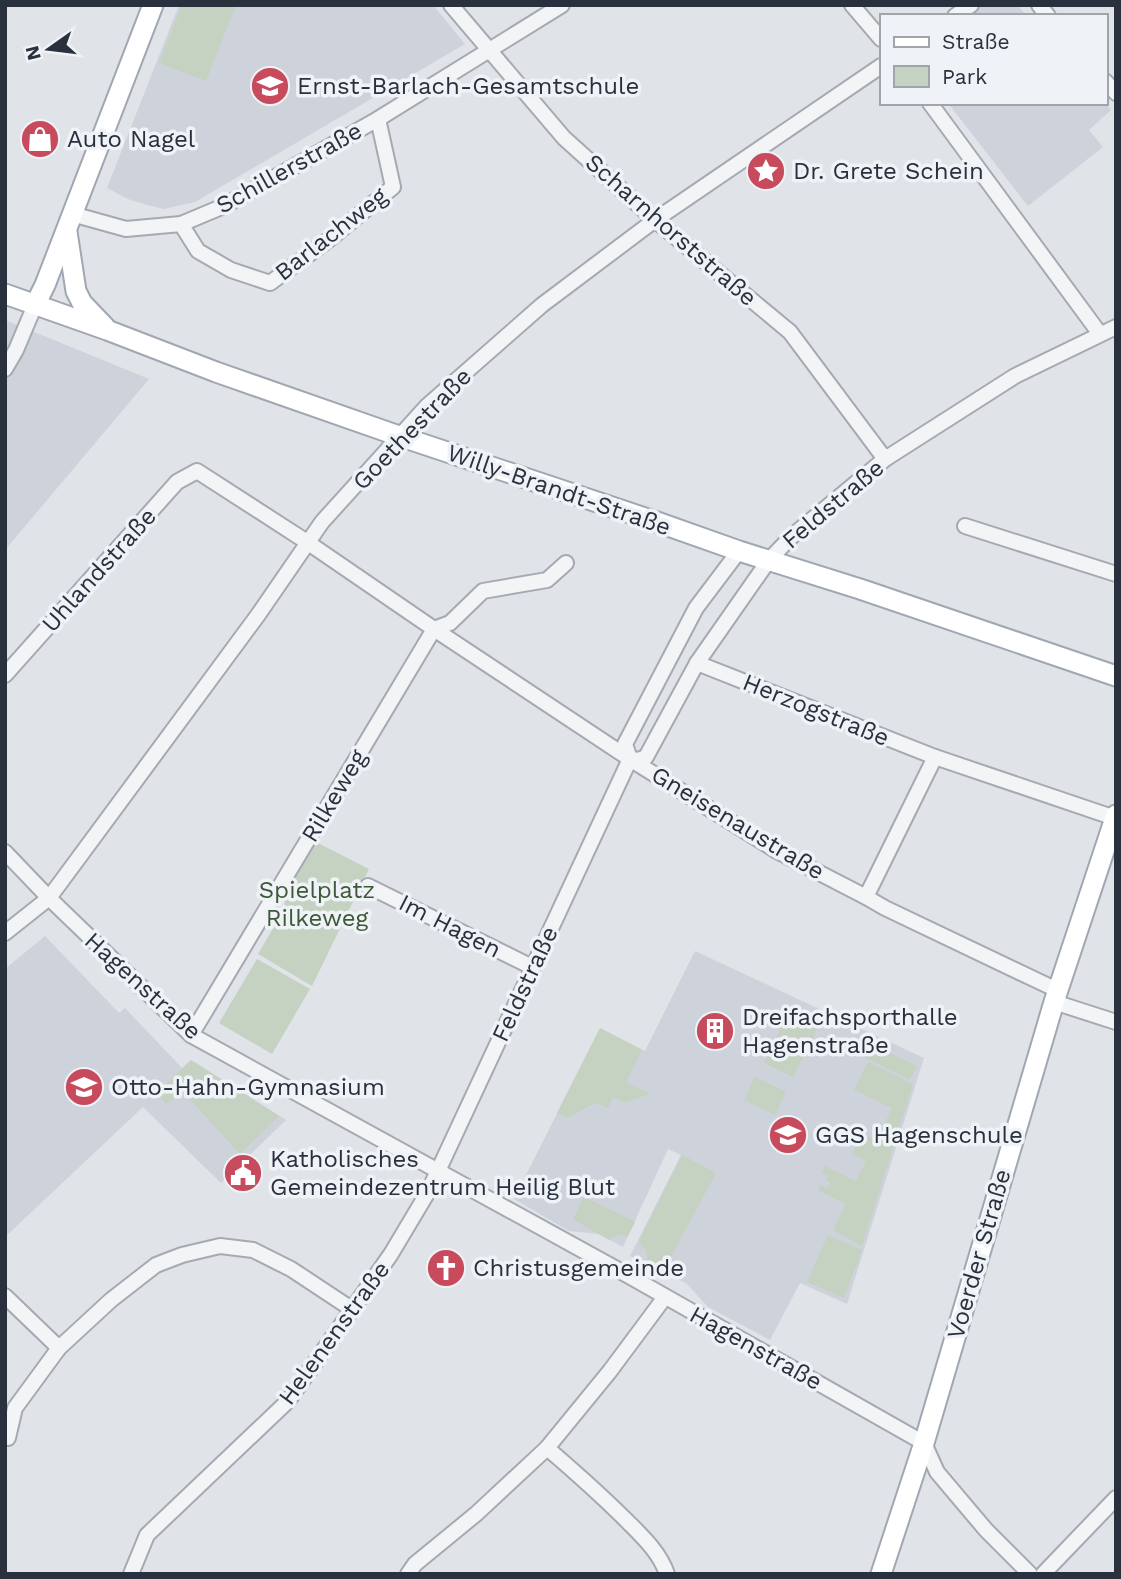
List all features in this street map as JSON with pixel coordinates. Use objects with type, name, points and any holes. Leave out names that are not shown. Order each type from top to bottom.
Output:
[{"type":"main road","points":[[35,305],[153,5]]},
{"type":"main road","points":[[69,221],[76,291],[82,303],[107,330]]},
{"type":"main road","name":"Willy-Brandt-Straße","points":[[5,294],[399,436],[1116,676]]},
{"type":"main road","name":"Voerder Straße","points":[[880,1574],[924,1443],[1055,996],[1115,816]]},
{"type":"street","name":"Scharnhorststraße","points":[[451,5],[564,138],[655,219],[790,332],[885,459]]},
{"type":"street","name":"Schillerstraße","points":[[69,221],[126,229],[181,224],[224,206],[378,118],[562,5]]},
{"type":"street","points":[[852,5],[880,38]]},
{"type":"street","name":"Goethestraße","points":[[5,933],[49,898],[258,615],[322,522],[427,406],[542,305],[655,219],[880,67]]},
{"type":"street","points":[[931,105],[1100,334]]},
{"type":"street","name":"Barlachweg","points":[[181,224],[198,251],[231,270],[270,283],[393,187],[378,118]]},
{"type":"street","points":[[5,369],[16,351],[35,305]]},
{"type":"street","name":"Feldstraße","points":[[630,759],[646,757],[697,663],[769,560],[790,537],[885,459],[1015,376],[1116,327]]},
{"type":"street","name":"Gneisenaustraße","points":[[197,471],[630,759],[777,851],[1055,996],[1116,1022]]},
{"type":"street","name":"Uhlandstraße","points":[[5,675],[177,482],[197,471]]},
{"type":"street","points":[[965,526],[1116,574]]},
{"type":"street","name":"Feldstraße","points":[[438,1171],[630,759],[625,744],[631,731],[696,608],[739,551]]},
{"type":"street","points":[[434,629],[450,623],[482,591],[547,580],[566,563]]},
{"type":"street","name":"Rilkeweg","points":[[191,1035],[434,629]]},
{"type":"street","name":"Herzogstraße","points":[[697,663],[935,757],[1115,816]]},
{"type":"street","points":[[866,897],[935,757]]},
{"type":"street","name":"Hagenstraße","points":[[5,852],[191,1035],[924,1443]]},
{"type":"street","name":"Im Hagen","points":[[368,886],[532,967]]},
{"type":"street","name":"Helenenstraße","points":[[131,1574],[147,1535],[288,1401],[391,1254],[438,1171]]},
{"type":"street","points":[[8,1438],[15,1408],[59,1348],[111,1300],[156,1265],[182,1255],[220,1247],[253,1250],[291,1269],[353,1310]]},
{"type":"street","points":[[5,1296],[59,1348]]},
{"type":"street","points":[[408,1574],[415,1564],[476,1514],[547,1448],[610,1371],[665,1297]]},
{"type":"street","points":[[924,1443],[937,1472],[986,1530],[1030,1574]]},
{"type":"street","points":[[547,1448],[597,1491],[643,1537],[663,1562],[667,1574]]},
{"type":"street","points":[[1043,1574],[1116,1498]]},
{"type":"shaded area","name":"Ernst-Barlach-Gesamtschule","points":[[179,5],[433,5],[465,44],[195,202],[164,209],[128,199],[107,188]]},
{"type":"shaded area","points":[[980,5],[1017,5],[1025,14],[968,14]]},
{"type":"shaded area","points":[[950,105],[1107,105],[1111,110],[1089,130],[1103,147],[1028,206]]},
{"type":"shaded area","points":[[5,320],[149,379],[5,550]]},
{"type":"shaded area","name":"Otto-Hahn-Gymnasium","points":[[45,936],[119,1013],[125,1008],[182,1068],[191,1060],[286,1120],[221,1183],[143,1107],[5,1237],[5,969]]},
{"type":"shaded area","name":"GGS Hagenschule","points":[[695,951],[924,1058],[847,1304],[800,1283],[770,1340],[708,1307],[686,1283],[630,1256],[681,1155],[668,1149],[623,1247],[599,1234],[569,1231],[514,1199],[600,1028],[645,1051]]},
{"type":"green space","points":[[182,5],[236,5],[206,81],[159,63]]},
{"type":"green space","name":"Spielplatz Rilkeweg","points":[[316,842],[369,869],[312,986],[258,954],[285,908],[284,897]]},
{"type":"green space","points":[[257,959],[310,989],[272,1054],[219,1023]]},
{"type":"green space","points":[[788,1013],[818,1027],[793,1077],[764,1063]]},
{"type":"green space","points":[[600,1028],[642,1050],[626,1082],[650,1094],[626,1102],[613,1097],[608,1108],[595,1103],[567,1118],[557,1113]]},
{"type":"green space","points":[[856,1037],[917,1066],[910,1080],[850,1050]]},
{"type":"green space","points":[[191,1060],[279,1116],[240,1154],[182,1091],[167,1104],[157,1093]]},
{"type":"green space","points":[[868,1062],[913,1084],[862,1246],[833,1230],[846,1204],[818,1190],[821,1185],[827,1188],[830,1182],[826,1180],[828,1176],[822,1173],[825,1166],[856,1181],[866,1161],[852,1154],[862,1133],[877,1140],[892,1108],[854,1090]]},
{"type":"green space","points":[[755,1077],[786,1092],[775,1115],[744,1100]]},
{"type":"green space","points":[[682,1155],[716,1173],[663,1271],[648,1262],[646,1250],[639,1242]]},
{"type":"green space","points":[[584,1197],[635,1222],[628,1236],[618,1234],[609,1240],[573,1219]]},
{"type":"green space","points":[[828,1235],[862,1250],[844,1298],[807,1282]]},
{"type":"place","name":"Ernst-Barlach-Gesamtschule","points":[[270,86]]},
{"type":"place","name":"Auto Nagel","points":[[40,139]]},
{"type":"place","name":"Dr. Grete Schein","points":[[766,171]]},
{"type":"place","name":"Dreifachsporthalle Hagenstraße","points":[[715,1031]]},
{"type":"place","name":"Otto-Hahn-Gymnasium","points":[[84,1087]]},
{"type":"place","name":"GGS Hagenschule","points":[[788,1135]]},
{"type":"place","name":"Katholisches Gemeindezentrum Heilig Blut","points":[[243,1173]]},
{"type":"place","name":"Christusgemeinde","points":[[446,1268]]}]
